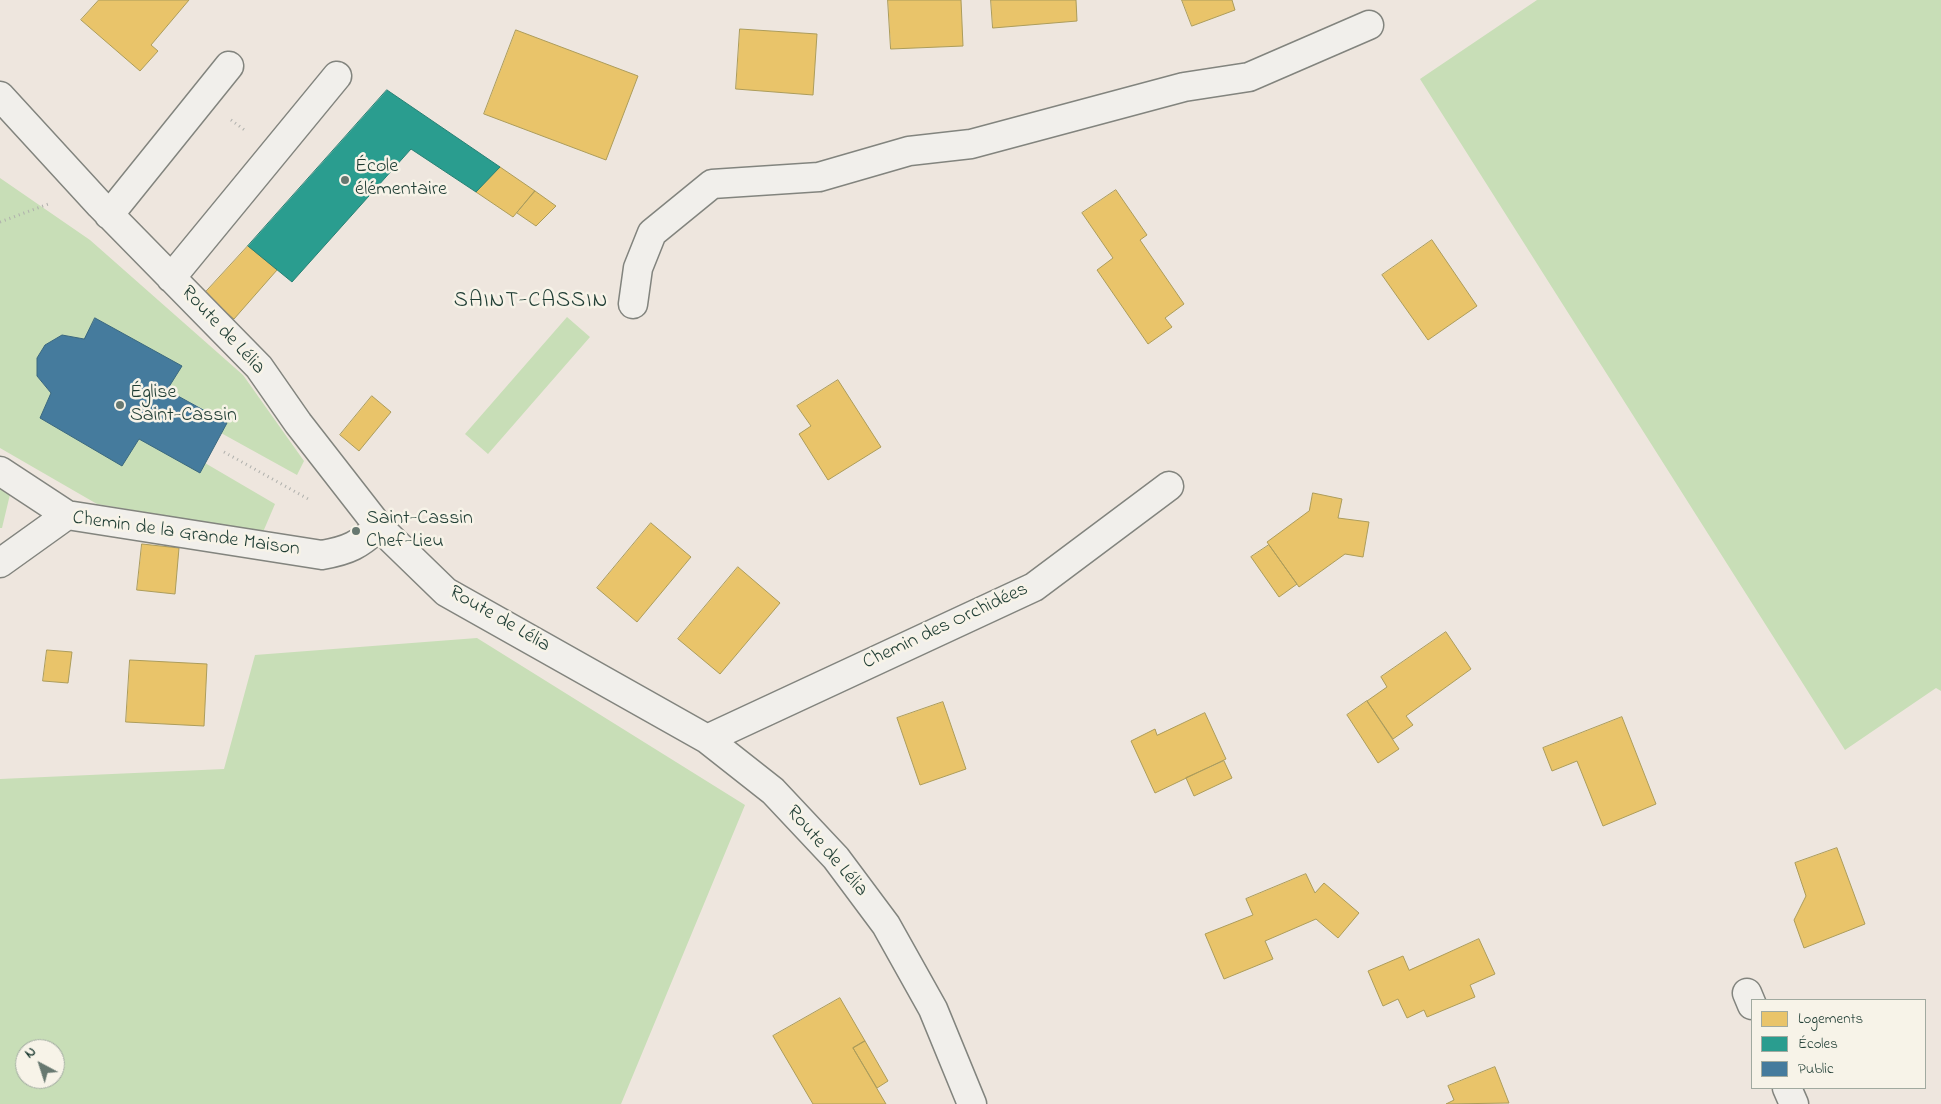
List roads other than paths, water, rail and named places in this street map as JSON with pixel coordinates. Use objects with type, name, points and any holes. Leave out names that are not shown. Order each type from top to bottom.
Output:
[{"type":"street","points":[[633,304],[638,268],[652,233],[712,184],[819,177],[908,151],[971,144],[1184,87],[1249,77],[1369,25]]},
{"type":"street","points":[[110,215],[229,66]]},
{"type":"street","points":[[171,278],[337,76]]},
{"type":"street","name":"Route de Lélia","points":[[0,96],[110,215],[259,367],[298,423],[379,527],[446,592],[707,739],[774,791],[836,858],[886,925],[933,1009],[972,1104]]},
{"type":"street","points":[[0,472],[67,514]]},
{"type":"street","name":"Chemin des Orchidées","points":[[707,739],[1034,587],[1169,486]]},
{"type":"street","name":"Chemin de la Grande Maison","points":[[0,563],[67,514],[322,555],[345,550],[360,543],[379,527]]},
{"type":"street","points":[[1787,1089],[1794,1104]]},
{"type":"place","name":"École élémentaire","points":[[345,180]]},
{"type":"place","name":"Église Saint-Cassin","points":[[120,405]]},
{"type":"place","name":"Saint-Cassin Chef-Lieu","points":[[356,531]]},
{"type":"district","name":"SAINT-CASSIN","points":[[531,302]]}]
